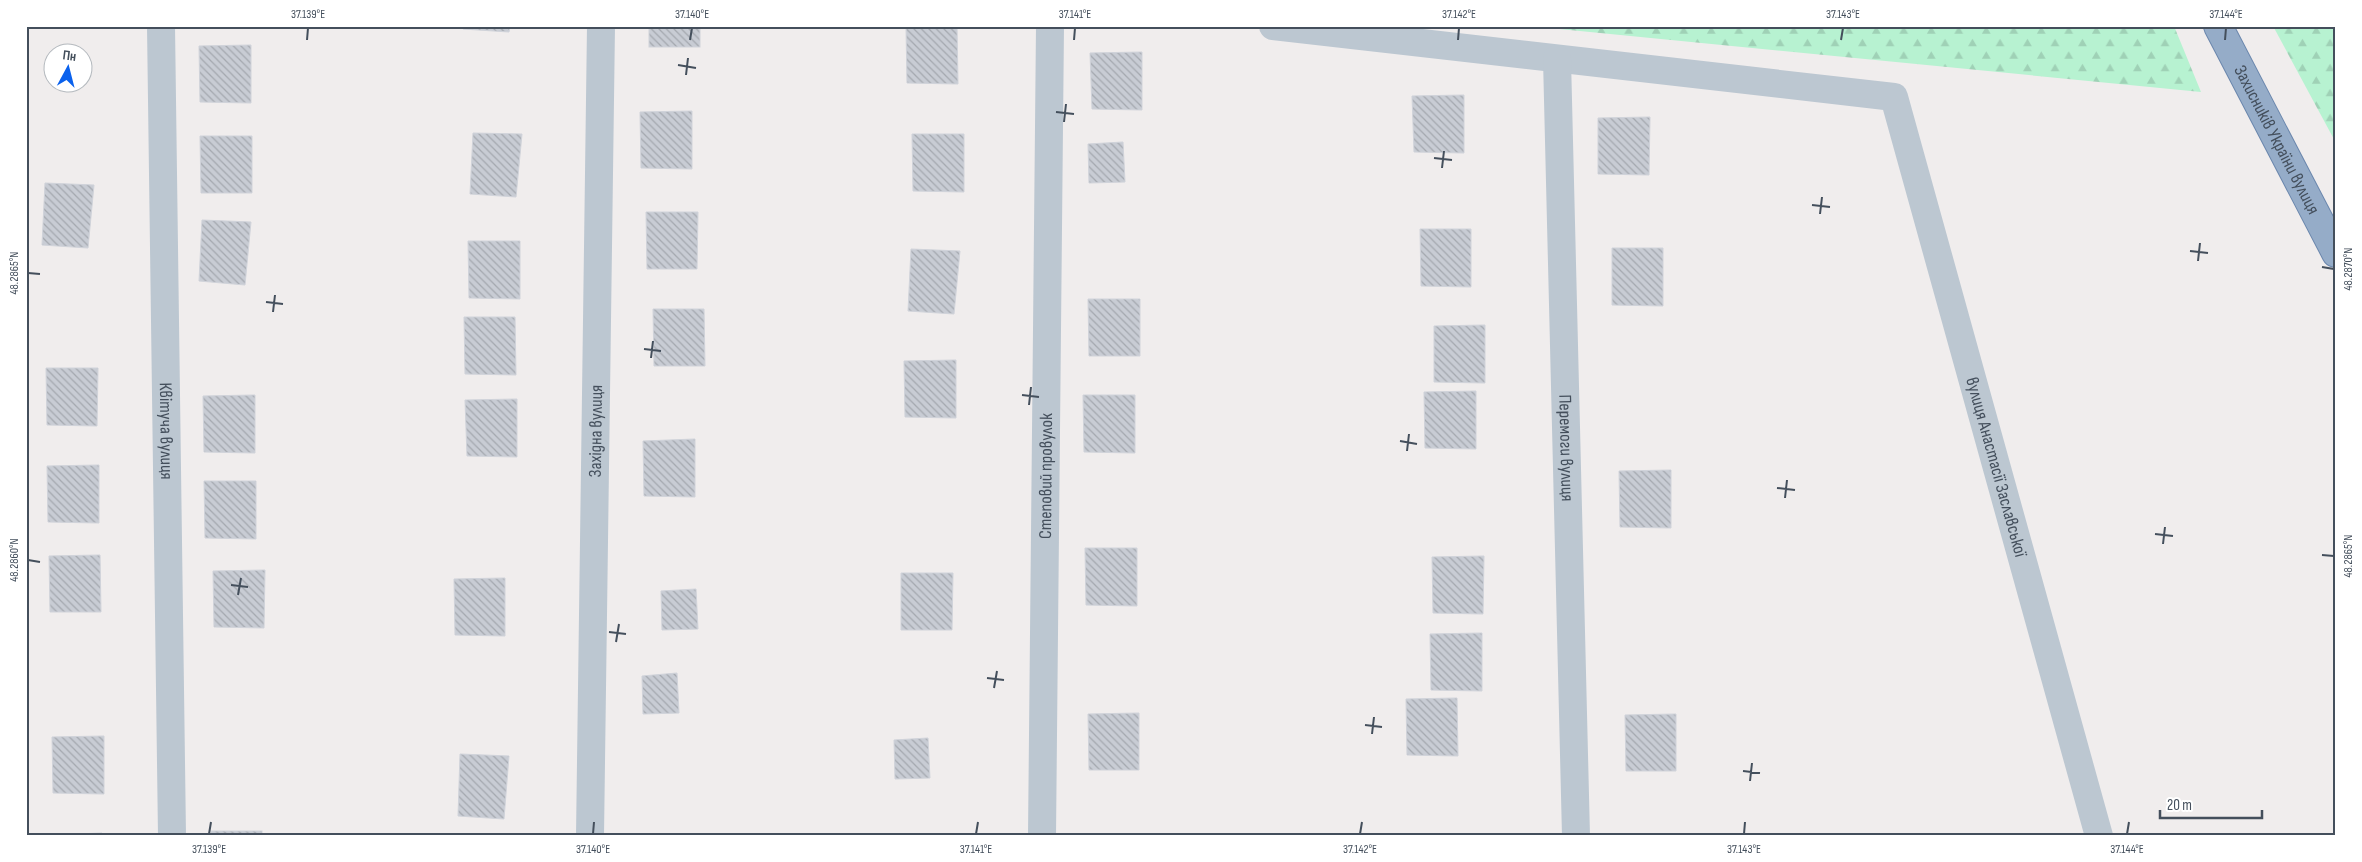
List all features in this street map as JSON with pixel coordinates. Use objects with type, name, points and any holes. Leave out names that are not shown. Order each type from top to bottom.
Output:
[{"type":"highway","name":"Захисників України вулиця","points":[[2218,26],[2336,253]]},
{"type":"street","name":"Квітуча вулиця","points":[[161,26],[172,836]]},
{"type":"street","name":"Західна вулиця","points":[[590,836],[601,26]]},
{"type":"street","name":"Степовий провулок","points":[[1042,836],[1050,26]]},
{"type":"street","points":[[1273,26],[1557,59]]},
{"type":"street","name":"вулиця Анастасії Заславської","points":[[1557,59],[1894,97],[2099,836]]},
{"type":"street","name":"Перемоги вулиця","points":[[1557,59],[1576,836]]},
{"type":"green space","points":[[1529,26],[2174,26],[2201,92]]},
{"type":"green space","points":[[2273,26],[2336,26],[2336,143]]},
{"type":"building","points":[[463,26],[510,26],[509,32],[463,29]]},
{"type":"building","points":[[649,26],[700,26],[700,47],[649,47]]},
{"type":"building","points":[[957,26],[958,84],[907,83],[906,27]]},
{"type":"building","points":[[251,45],[251,103],[200,102],[199,46]]},
{"type":"building","points":[[1142,52],[1142,110],[1092,109],[1090,53]]},
{"type":"building","points":[[1464,95],[1464,153],[1414,152],[1412,96]]},
{"type":"building","points":[[692,111],[692,169],[641,168],[640,112]]},
{"type":"building","points":[[1650,117],[1649,175],[1598,174],[1598,118]]},
{"type":"building","points":[[473,133],[522,134],[516,197],[470,194]]},
{"type":"building","points":[[912,134],[964,134],[964,192],[913,191]]},
{"type":"building","points":[[200,136],[252,136],[252,193],[201,193]]},
{"type":"building","points":[[1123,142],[1125,182],[1089,183],[1088,144]]},
{"type":"building","points":[[45,183],[94,185],[88,248],[42,245]]},
{"type":"building","points":[[646,212],[698,212],[697,269],[647,269]]},
{"type":"building","points":[[202,220],[251,222],[245,285],[199,281]]},
{"type":"building","points":[[1420,229],[1471,229],[1471,287],[1421,286]]},
{"type":"building","points":[[468,241],[520,241],[520,299],[469,298]]},
{"type":"building","points":[[1612,248],[1663,248],[1663,306],[1612,305]]},
{"type":"building","points":[[911,249],[960,251],[954,314],[908,311]]},
{"type":"building","points":[[1088,299],[1140,299],[1140,356],[1089,356]]},
{"type":"building","points":[[653,309],[704,309],[705,366],[654,366]]},
{"type":"building","points":[[464,317],[515,317],[516,375],[465,374]]},
{"type":"building","points":[[1485,325],[1485,383],[1434,382],[1434,326]]},
{"type":"building","points":[[956,360],[956,418],[905,417],[904,361]]},
{"type":"building","points":[[46,368],[98,368],[97,426],[47,425]]},
{"type":"building","points":[[1476,391],[1476,449],[1425,448],[1424,392]]},
{"type":"building","points":[[255,395],[255,453],[204,452],[203,396]]},
{"type":"building","points":[[1083,395],[1135,395],[1135,453],[1084,452]]},
{"type":"building","points":[[517,399],[517,457],[467,456],[465,400]]},
{"type":"building","points":[[695,439],[695,497],[644,496],[643,441]]},
{"type":"building","points":[[99,465],[99,523],[48,522],[47,466]]},
{"type":"building","points":[[1671,470],[1671,528],[1620,527],[1619,471]]},
{"type":"building","points":[[204,481],[256,481],[256,539],[205,538]]},
{"type":"building","points":[[1085,548],[1137,548],[1137,606],[1086,605]]},
{"type":"building","points":[[100,555],[101,612],[50,612],[49,556]]},
{"type":"building","points":[[1484,556],[1483,614],[1433,613],[1432,557]]},
{"type":"building","points":[[265,570],[264,628],[214,627],[213,571]]},
{"type":"building","points":[[901,573],[953,573],[952,630],[901,630]]},
{"type":"building","points":[[505,578],[505,636],[455,635],[454,579]]},
{"type":"building","points":[[696,589],[698,629],[662,630],[661,591]]},
{"type":"building","points":[[1482,633],[1482,691],[1431,690],[1430,634]]},
{"type":"building","points":[[677,673],[679,713],[643,714],[642,676]]},
{"type":"building","points":[[1457,698],[1458,756],[1407,755],[1406,699]]},
{"type":"building","points":[[1139,713],[1139,770],[1089,770],[1088,714]]},
{"type":"building","points":[[1676,714],[1676,771],[1626,771],[1625,715]]},
{"type":"building","points":[[104,736],[104,794],[53,793],[52,737]]},
{"type":"building","points":[[928,738],[930,778],[895,779],[894,740]]},
{"type":"building","points":[[460,754],[509,756],[504,819],[458,816]]},
{"type":"building","points":[[211,831],[262,831],[262,836],[211,836]]},
{"type":"building","points":[[102,833],[102,836],[51,836],[51,835]]}]
